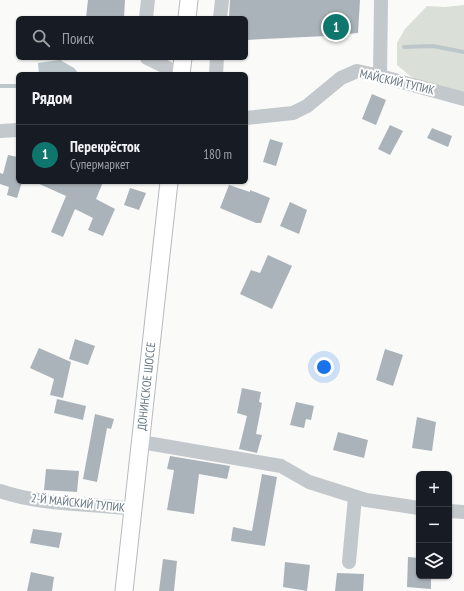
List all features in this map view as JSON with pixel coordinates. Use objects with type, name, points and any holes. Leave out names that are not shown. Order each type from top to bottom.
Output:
[{"type":"main road","points":[[187,16],[189,0]]},
{"type":"main road","points":[[180,72],[182,60]]},
{"type":"main road","name":"ДОНИНСКОЕ ШОССЕ","points":[[124,591],[169,184]]},
{"type":"street","points":[[146,16],[148,0]]},
{"type":"street","points":[[220,16],[222,0]]},
{"type":"street","points":[[380,0],[380,76]]},
{"type":"street","points":[[151,60],[176,72]]},
{"type":"street","points":[[216,72],[217,60]]},
{"type":"street","name":"МАЙСКИЙ ТУПИК","points":[[248,118],[293,113],[307,106],[341,78],[357,71],[464,99]]},
{"type":"street","points":[[0,131],[16,130]]},
{"type":"street","points":[[141,442],[281,466],[309,482],[355,497],[416,508]]},
{"type":"street","name":"2-Й МАЙСКИЙ ТУПИК","points":[[0,491],[44,502],[133,508]]},
{"type":"street","points":[[349,562],[355,497]]},
{"type":"street","points":[[452,511],[464,512]]},
{"type":"shaded area","points":[[464,5],[464,93],[414,79],[397,65],[397,43],[405,29],[427,6],[445,7]]},
{"type":"shaded area","points":[[60,60],[74,68],[77,72],[39,72],[38,63]]},
{"type":"building","points":[[88,0],[125,0],[124,16],[86,16]]},
{"type":"building","points":[[230,0],[360,0],[358,33],[248,40],[248,16],[229,16]]},
{"type":"building","points":[[372,94],[386,100],[376,125],[362,119]]},
{"type":"building","points":[[390,125],[403,131],[390,155],[378,149]]},
{"type":"building","points":[[432,128],[452,136],[448,147],[427,138]]},
{"type":"building","points":[[270,139],[283,143],[276,166],[263,162]]},
{"type":"building","points":[[8,155],[16,157],[16,184],[21,184],[17,198],[7,195],[9,187],[0,184],[0,173],[3,174]]},
{"type":"building","points":[[39,184],[102,184],[96,199],[115,209],[103,236],[88,230],[93,218],[75,209],[63,237],[51,232],[66,196]]},
{"type":"building","points":[[229,185],[250,192],[250,190],[270,198],[261,223],[256,223],[220,208]]},
{"type":"building","points":[[130,188],[146,193],[139,210],[124,205]]},
{"type":"building","points":[[290,202],[307,210],[299,234],[280,226]]},
{"type":"building","points":[[268,255],[292,266],[272,309],[240,294],[251,270],[260,273]]},
{"type":"building","points":[[75,339],[95,346],[88,365],[69,359]]},
{"type":"building","points":[[39,348],[71,362],[63,398],[50,395],[54,379],[30,368]]},
{"type":"building","points":[[385,349],[403,355],[393,386],[376,380]]},
{"type":"building","points":[[242,388],[261,392],[259,402],[262,403],[256,434],[262,435],[257,453],[239,449],[247,416],[237,413]]},
{"type":"building","points":[[57,399],[86,406],[83,420],[54,413]]},
{"type":"building","points":[[296,402],[314,406],[311,420],[306,419],[304,428],[290,425]]},
{"type":"building","points":[[95,414],[114,419],[111,429],[107,428],[97,482],[83,479]]},
{"type":"building","points":[[417,417],[436,422],[432,451],[412,448]]},
{"type":"building","points":[[338,432],[368,440],[364,458],[333,450]]},
{"type":"building","points":[[170,456],[230,466],[227,479],[199,474],[194,514],[167,510],[174,470],[167,469]]},
{"type":"building","points":[[46,469],[79,471],[77,492],[44,490]]},
{"type":"building","points":[[262,474],[277,477],[265,546],[231,541],[233,527],[252,531]]},
{"type":"building","points":[[33,529],[62,533],[59,548],[30,543]]},
{"type":"building","points":[[408,557],[416,558],[416,579],[431,579],[431,589],[407,587]]},
{"type":"building","points":[[163,559],[177,561],[174,591],[159,591]]},
{"type":"building","points":[[285,562],[310,565],[307,591],[283,587]]},
{"type":"building","points":[[31,572],[54,577],[52,591],[27,591]]},
{"type":"building","points":[[337,573],[364,574],[363,591],[335,591]]},
{"type":"waterway","points":[[404,47],[433,46],[464,52]]},
{"type":"waterway","points":[[0,86],[16,86]]},
{"type":"place","name":"Перекрёсток","points":[[336,27]]}]
